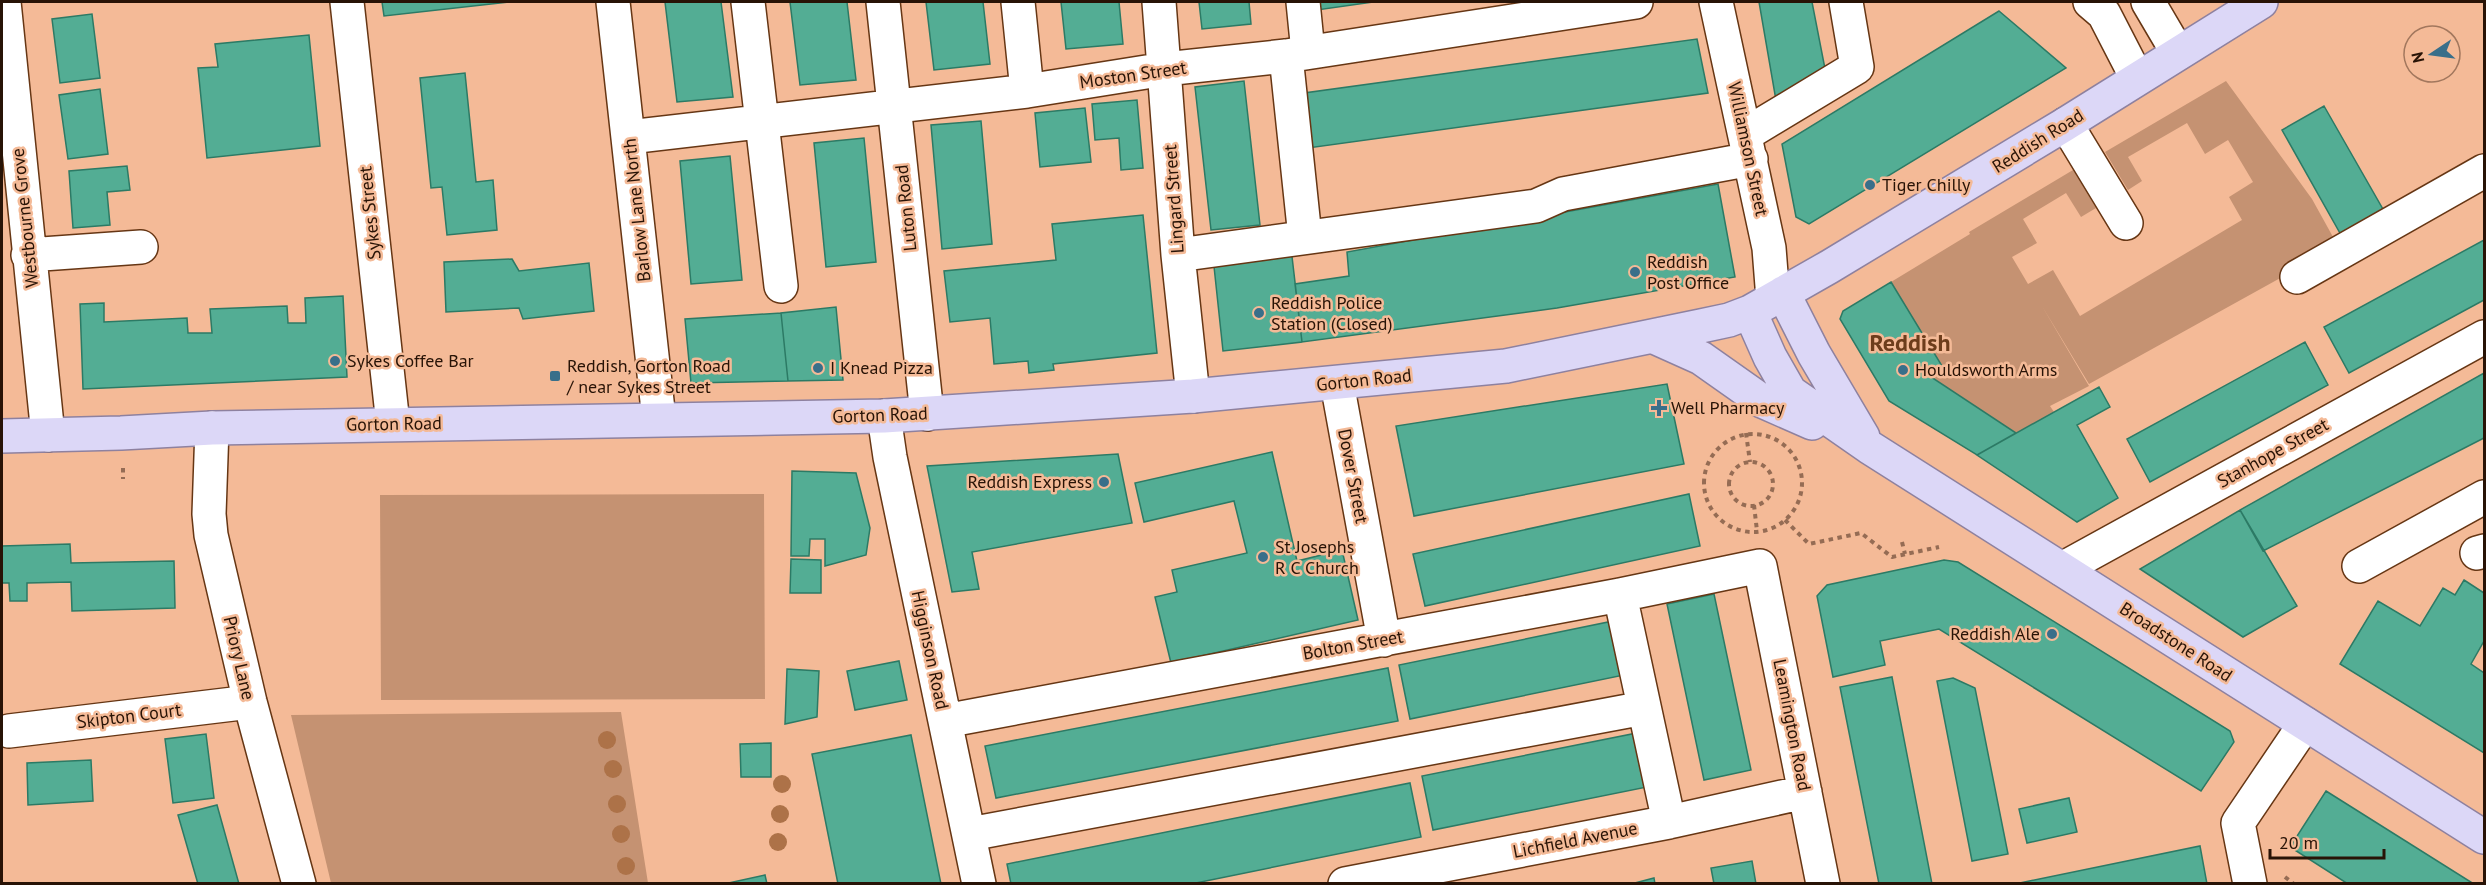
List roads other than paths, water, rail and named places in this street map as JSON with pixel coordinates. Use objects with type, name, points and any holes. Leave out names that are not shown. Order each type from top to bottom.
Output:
[{"type":"main road","name":"Reddish Road","points":[[1768,301],[2066,124],[2261,2]]},
{"type":"main road","name":"Gorton Road","points":[[2,436],[212,428],[884,416],[1193,396],[1506,366],[1729,320],[1768,301]]},
{"type":"main road","name":"Broadstone Road","points":[[1768,301],[1770,357],[1790,392],[1869,447],[2484,837]]},
{"type":"main road","points":[[1652,336],[1701,358],[1762,401],[1869,447]]},
{"type":"street","name":"Westbourne Grove","points":[[4,2],[48,435]]},
{"type":"street","name":"Sykes Street","points":[[347,2],[393,424]]},
{"type":"street","name":"Barlow Lane North","points":[[613,2],[659,419]]},
{"type":"street","points":[[748,2],[781,286]]},
{"type":"street","name":"Luton Road","points":[[883,2],[927,414]]},
{"type":"street","points":[[1018,2],[1027,91]]},
{"type":"street","name":"Lingard Street","points":[[1159,2],[1178,255],[1193,396]]},
{"type":"street","points":[[1303,2],[1297,54],[1305,237]]},
{"type":"street","name":"Moston Street","points":[[629,137],[1027,91],[1165,69],[1297,54],[1636,2]]},
{"type":"street","name":"Williamson Street","points":[[1716,2],[1769,248],[1768,301]]},
{"type":"street","points":[[1178,255],[1536,206],[1563,194],[1748,146],[1857,67],[1846,2]]},
{"type":"street","points":[[2090,2],[2104,14],[2137,78]]},
{"type":"street","points":[[2148,2],[2178,52]]},
{"type":"street","points":[[2066,124],[2126,223]]},
{"type":"street","points":[[2297,277],[2484,171]]},
{"type":"street","points":[[28,255],[141,247]]},
{"type":"street","name":"Stanhope Street","points":[[2062,569],[2484,338]]},
{"type":"street","name":"Dover Street","points":[[1337,383],[1384,640]]},
{"type":"street","name":"Higginson Road","points":[[884,416],[890,457],[979,884]]},
{"type":"street","name":"Priory Lane","points":[[212,428],[209,514],[211,536],[250,702],[299,884]]},
{"type":"street","points":[[2359,566],[2484,497]]},
{"type":"street","name":"Bolton Street","points":[[945,720],[1620,596],[1760,566]]},
{"type":"street","name":"Leamington Road","points":[[1760,566],[1822,884]]},
{"type":"street","points":[[1620,596],[1669,822]]},
{"type":"street","name":"Skipton Court","points":[[9,730],[250,702]]},
{"type":"street","points":[[970,834],[1644,708]]},
{"type":"street","points":[[2250,884],[2238,823],[2305,724]]},
{"type":"street","name":"Lichfield Avenue","points":[[1344,884],[1669,822],[1805,792]]},
{"type":"place","name":"Tiger Chilly","points":[[1870,185]]},
{"type":"place","name":"Reddish Post Office","points":[[1635,272]]},
{"type":"place","name":"Reddish Police Station (Closed)","points":[[1259,313]]},
{"type":"place","name":"Sykes Coffee Bar","points":[[335,361]]},
{"type":"place","name":"I Knead Pizza","points":[[818,368]]},
{"type":"place","name":"Houldsworth Arms","points":[[1903,370]]},
{"type":"place","name":"Reddish, Gorton Road / near Sykes Street","points":[[555,376]]},
{"type":"place","name":"Well Pharmacy","points":[[1659,408]]},
{"type":"place","name":"Reddish Express","points":[[1104,482]]},
{"type":"place","name":"St Josephs R C Church","points":[[1263,557]]},
{"type":"place","name":"Reddish Ale","points":[[2052,634]]},
{"type":"district","name":"Reddish","points":[[1910,343]]}]
